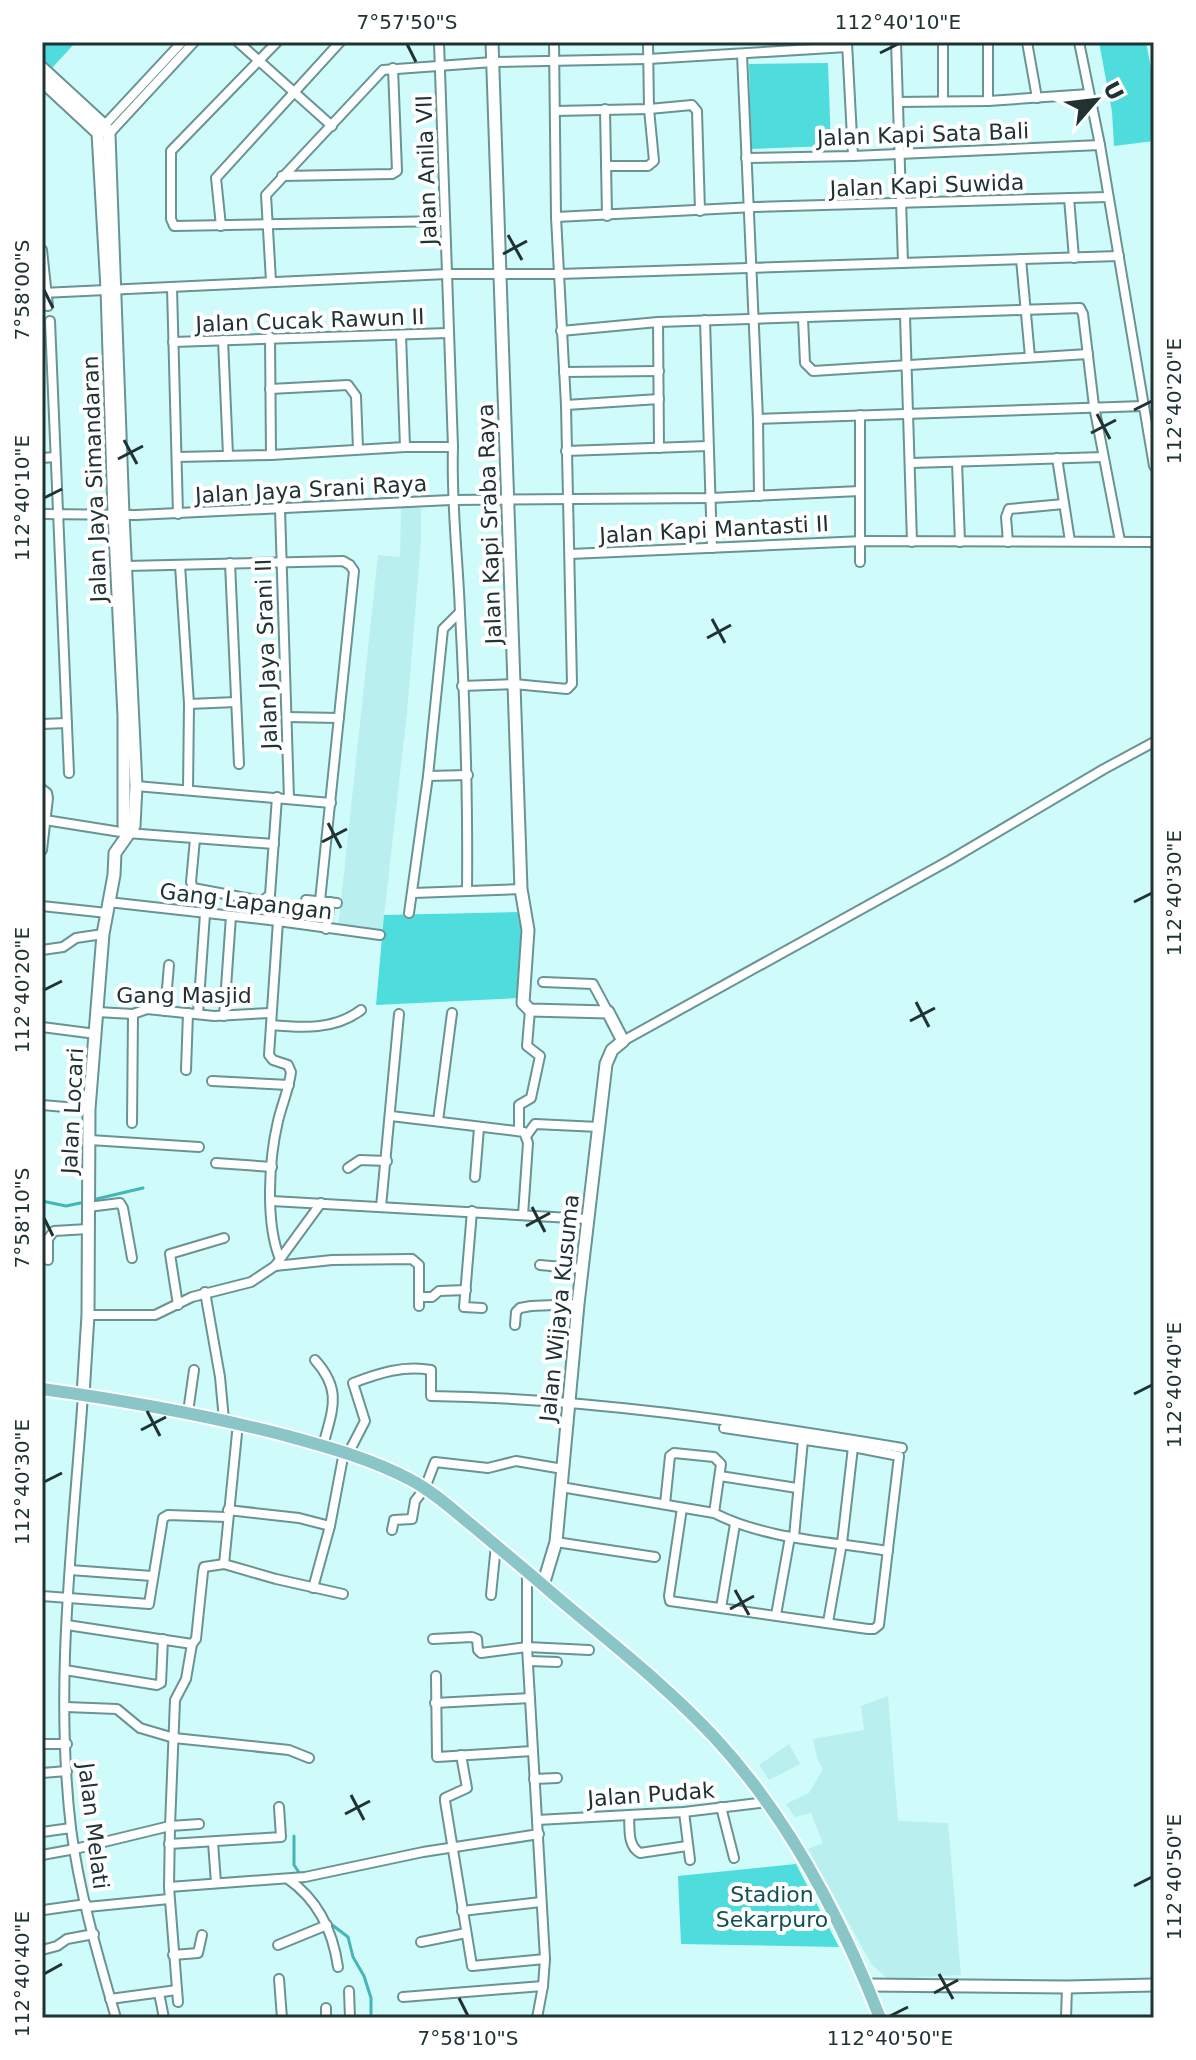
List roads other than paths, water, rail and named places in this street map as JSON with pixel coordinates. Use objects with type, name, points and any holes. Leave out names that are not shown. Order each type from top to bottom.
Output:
[{"type":"main road","points":[[42,1389],[238,1423],[346,1453],[425,1488],[543,1585],[702,1725],[767,1802],[827,1902],[868,1985],[880,2018]]},
{"type":"street","points":[[104,131],[182,42]]},
{"type":"street","points":[[104,131],[194,42]]},
{"type":"street","points":[[238,42],[332,126]]},
{"type":"street","points":[[277,42],[171,151],[171,219],[174,226],[445,221]]},
{"type":"street","points":[[221,226],[216,178],[340,42]]},
{"type":"street","name":"Jalan Anila VII","points":[[439,42],[453,447],[451,500],[468,775],[467,890]]},
{"type":"street","name":"Jalan Kapi Sraba Raya","points":[[492,42],[505,500],[521,889],[528,930],[526,1007]]},
{"type":"street","points":[[462,686],[514,684],[567,689],[572,684],[566,405],[556,217],[554,42]]},
{"type":"street","points":[[606,166],[653,164],[648,42]]},
{"type":"street","points":[[896,42],[903,263]]},
{"type":"street","points":[[943,42],[943,100]]},
{"type":"street","points":[[988,42],[988,101]]},
{"type":"street","points":[[1027,42],[1037,98]]},
{"type":"street","points":[[1079,42],[1100,145],[1154,466]]},
{"type":"street","points":[[271,281],[266,195],[380,71],[393,68],[493,62],[648,59],[847,44],[853,156]]},
{"type":"street","points":[[742,54],[759,496]]},
{"type":"street","points":[[42,68],[104,131]]},
{"type":"street","points":[[282,176],[392,174],[397,171],[393,68]]},
{"type":"street","points":[[42,81],[104,131]]},
{"type":"street","points":[[898,102],[988,101],[1089,94]]},
{"type":"street","points":[[555,111],[688,105],[695,108],[700,211]]},
{"type":"street","points":[[605,109],[607,216]]},
{"type":"street","name":"Jalan Jaya Simandaran","points":[[104,131],[129,828]]},
{"type":"street","name":"Jalan Kapi Sata Bali","points":[[746,158],[1100,145]]},
{"type":"street","name":"Jalan Kapi Suwida","points":[[556,217],[1108,197]]},
{"type":"street","points":[[1069,198],[1074,258]]},
{"type":"street","points":[[42,250],[48,306]]},
{"type":"street","points":[[45,293],[447,274],[559,274],[1119,256]]},
{"type":"street","points":[[1021,259],[1030,357]]},
{"type":"street","points":[[172,288],[178,514]]},
{"type":"street","points":[[561,331],[658,322],[1080,308],[1094,406],[1120,541]]},
{"type":"street","points":[[905,316],[912,542]]},
{"type":"street","points":[[803,318],[805,363],[813,371],[1088,354]]},
{"type":"street","points":[[705,320],[712,548]]},
{"type":"street","points":[[50,321],[47,348],[54,401],[69,773]]},
{"type":"street","points":[[658,322],[659,448]]},
{"type":"street","name":"Jalan Cucak Rawun II","points":[[173,342],[448,333]]},
{"type":"street","points":[[401,335],[405,447]]},
{"type":"street","points":[[270,337],[271,455]]},
{"type":"street","points":[[223,340],[228,455]]},
{"type":"street","points":[[564,372],[659,371]]},
{"type":"street","points":[[270,389],[348,385],[356,396],[358,449]]},
{"type":"street","points":[[566,405],[659,399]]},
{"type":"street","points":[[42,401],[54,401]]},
{"type":"street","points":[[758,419],[1144,406]]},
{"type":"street","points":[[860,415],[860,562]]},
{"type":"street","points":[[566,451],[708,446]]},
{"type":"street","points":[[177,457],[453,447]]},
{"type":"street","points":[[42,458],[55,457]]},
{"type":"street","points":[[911,463],[1103,457]]},
{"type":"street","points":[[1057,458],[1070,541]]},
{"type":"street","points":[[957,462],[960,542]]},
{"type":"street","name":"Jalan Jaya Srani Raya","points":[[42,514],[178,514],[451,500],[710,498],[860,491]]},
{"type":"street","points":[[1008,542],[1006,517],[1009,509],[1064,504]]},
{"type":"street","name":"Jalan Jaya Srani II","points":[[280,509],[289,799]]},
{"type":"street","name":"Jalan Jaya Simandaran","points":[[118,515],[126,566],[136,786],[129,828]]},
{"type":"street","name":"Jalan Kapi Mantasti II","points":[[570,554],[859,541],[1154,542]]},
{"type":"street","points":[[126,566],[343,561],[354,571],[331,803],[326,929]]},
{"type":"street","points":[[230,563],[239,764]]},
{"type":"street","points":[[180,565],[189,704],[188,790]]},
{"type":"street","points":[[409,913],[428,776],[443,629],[460,612]]},
{"type":"street","points":[[189,704],[236,702]]},
{"type":"street","points":[[287,717],[339,718]]},
{"type":"street","points":[[42,724],[67,723]]},
{"type":"street","points":[[543,982],[593,984],[623,1041],[950,860],[1154,742]]},
{"type":"street","points":[[428,776],[468,775]]},
{"type":"street","points":[[136,786],[331,803]]},
{"type":"street","points":[[42,789],[48,798],[42,850]]},
{"type":"street","points":[[195,839],[193,888],[262,901],[270,895],[277,797]]},
{"type":"street","points":[[45,820],[129,828],[195,839],[274,844]]},
{"type":"street","name":"Jalan Locari","points":[[83,1395],[88,1315],[89,1109],[103,934],[115,853],[129,828]]},
{"type":"street","points":[[413,893],[521,889]]},
{"type":"street","points":[[306,900],[329,902]]},
{"type":"street","name":"Gang Lapangan","points":[[42,906],[231,916],[380,935]]},
{"type":"street","points":[[186,1070],[205,914]]},
{"type":"street","points":[[224,1016],[231,916]]},
{"type":"street","points":[[278,921],[269,1055],[290,1068],[289,1085],[277,1124],[272,1167],[272,1239],[278,1262]]},
{"type":"street","points":[[42,950],[63,947],[76,938],[103,934]]},
{"type":"street","points":[[165,1011],[169,965]]},
{"type":"street","points":[[523,1215],[523,1133],[519,1105],[531,1098],[540,1056],[527,1046],[526,1007],[608,1012]]},
{"type":"street","name":"Gang Masjid","points":[[97,1012],[133,1014],[147,1009],[224,1016],[270,1013]]},
{"type":"street","points":[[271,1025],[298,1028],[323,1026],[351,1017],[361,1010]]},
{"type":"street","points":[[438,1121],[452,1013]]},
{"type":"street","points":[[132,1123],[133,1014]]},
{"type":"street","points":[[381,1207],[399,1014]]},
{"type":"street","points":[[42,1027],[96,1034]]},
{"type":"street","name":"Jalan Wijaya Kusuma","points":[[543,1585],[556,1542],[578,1304],[606,1064],[612,1050],[623,1041]]},
{"type":"street","points":[[212,1081],[289,1085]]},
{"type":"street","points":[[42,1105],[89,1109]]},
{"type":"street","points":[[391,1116],[523,1133],[535,1124],[599,1127]]},
{"type":"street","points":[[475,1177],[479,1128]]},
{"type":"street","points":[[90,1140],[199,1147]]},
{"type":"street","points":[[348,1168],[360,1160],[387,1161]]},
{"type":"street","points":[[216,1163],[272,1167]]},
{"type":"street","points":[[272,1201],[589,1219]]},
{"type":"street","points":[[88,1204],[120,1203],[132,1258]]},
{"type":"street","points":[[88,1315],[147,1316],[205,1292],[251,1282],[278,1262],[321,1203]]},
{"type":"street","points":[[472,1211],[465,1308],[482,1308]]},
{"type":"street","points":[[48,1260],[48,1239],[54,1231],[88,1229]]},
{"type":"street","points":[[178,1305],[170,1254],[224,1238]]},
{"type":"street","points":[[278,1262],[412,1259],[419,1265],[419,1302],[439,1291],[466,1290]]},
{"type":"street","points":[[540,1265],[583,1269]]},
{"type":"street","points":[[205,1292],[224,1420]]},
{"type":"street","points":[[515,1325],[516,1312],[524,1307],[578,1304]]},
{"type":"street","points":[[315,1360],[334,1394],[323,1446]]},
{"type":"street","points":[[313,1588],[346,1453],[365,1418],[353,1383],[390,1370],[430,1369],[431,1396],[568,1403],[711,1417],[902,1448]]},
{"type":"street","points":[[188,1412],[194,1370]]},
{"type":"street","name":"Jalan Melati","points":[[83,1395],[68,1599],[65,1670],[67,1771],[71,1828],[86,1906],[116,2018]]},
{"type":"street","points":[[224,1564],[238,1423]]},
{"type":"street","points":[[682,1508],[670,1601],[868,1629],[877,1627],[900,1458],[853,1447],[724,1428]]},
{"type":"street","points":[[776,1615],[792,1537],[803,1440]]},
{"type":"street","points":[[828,1622],[842,1543],[853,1447]]},
{"type":"street","points":[[665,1504],[669,1462],[674,1453],[719,1459],[720,1476],[714,1513]]},
{"type":"street","points":[[392,1530],[394,1520],[412,1519],[415,1501],[425,1488],[435,1462],[488,1468],[516,1461],[563,1469]]},
{"type":"street","points":[[720,1476],[797,1488]]},
{"type":"street","points":[[561,1487],[714,1513],[735,1524],[792,1537],[888,1551]]},
{"type":"street","points":[[42,1596],[149,1604],[166,1515],[299,1518],[330,1526]]},
{"type":"street","points":[[721,1608],[735,1524]]},
{"type":"street","points":[[556,1542],[655,1557]]},
{"type":"street","points":[[491,1595],[496,1545]]},
{"type":"street","points":[[178,2002],[169,1899],[175,1700],[185,1683],[192,1644],[196,1639],[204,1567],[224,1564],[343,1594]]},
{"type":"street","points":[[70,1570],[152,1576]]},
{"type":"street","points":[[527,1572],[527,1647],[545,1959],[537,2018]]},
{"type":"street","points":[[67,1625],[192,1644]]},
{"type":"street","points":[[433,1639],[472,1637],[477,1639],[481,1653],[527,1647],[589,1650]]},
{"type":"street","points":[[65,1670],[157,1685],[161,1683],[163,1639]]},
{"type":"street","points":[[529,1661],[557,1662]]},
{"type":"street","points":[[436,1676],[437,1757],[533,1751]]},
{"type":"street","points":[[435,1703],[530,1698]]},
{"type":"street","points":[[66,1707],[117,1709],[140,1728],[174,1738],[289,1750],[309,1758]]},
{"type":"street","points":[[42,1744],[67,1744]]},
{"type":"street","points":[[461,1755],[467,1788],[445,1798],[472,1966],[545,1959]]},
{"type":"street","points":[[42,1773],[67,1771]]},
{"type":"street","points":[[534,1779],[557,1778]]},
{"type":"street","name":"Jalan Pudak","points":[[537,1820],[684,1812],[767,1802]]},
{"type":"street","points":[[279,1807],[281,1837]]},
{"type":"street","points":[[721,1807],[734,1858]]},
{"type":"street","points":[[684,1812],[690,1860]]},
{"type":"street","points":[[629,1815],[631,1843],[635,1851],[640,1853],[687,1846]]},
{"type":"street","points":[[42,1855],[170,1826],[199,1824]]},
{"type":"street","points":[[42,1832],[71,1828]]},
{"type":"street","points":[[169,1887],[305,1877],[454,1847],[539,1834]]},
{"type":"street","points":[[169,1844],[292,1836]]},
{"type":"street","points":[[213,1842],[216,1883]]},
{"type":"street","points":[[291,1878],[327,1925],[334,1941],[338,1967]]},
{"type":"street","points":[[44,1910],[169,1899]]},
{"type":"street","points":[[462,1911],[541,1902]]},
{"type":"street","points":[[278,1945],[327,1925]]},
{"type":"street","points":[[421,1942],[466,1933]]},
{"type":"street","points":[[42,1950],[67,1939],[94,1934]]},
{"type":"street","points":[[173,1955],[198,1953],[202,1935]]},
{"type":"street","points":[[279,1979],[282,2018]]},
{"type":"street","points":[[868,1985],[1154,1985]]},
{"type":"street","points":[[403,1997],[543,1986]]},
{"type":"street","points":[[1066,2018],[1067,1987]]},
{"type":"street","points":[[110,1999],[177,1990]]},
{"type":"street","points":[[349,1991],[350,2018]]},
{"type":"street","points":[[159,1993],[164,2018]]},
{"type":"waterway","points":[[92,1200],[143,1188]]},
{"type":"waterway","points":[[42,1201],[66,1206],[85,1202]]},
{"type":"waterway","points":[[294,1836],[294,1865],[300,1874]]},
{"type":"waterway","points":[[331,1924],[348,1937],[371,1998],[371,2018]]},
{"type":"park label","name":"Stadion Sekarpuro","points":[[772,1906]]}]
